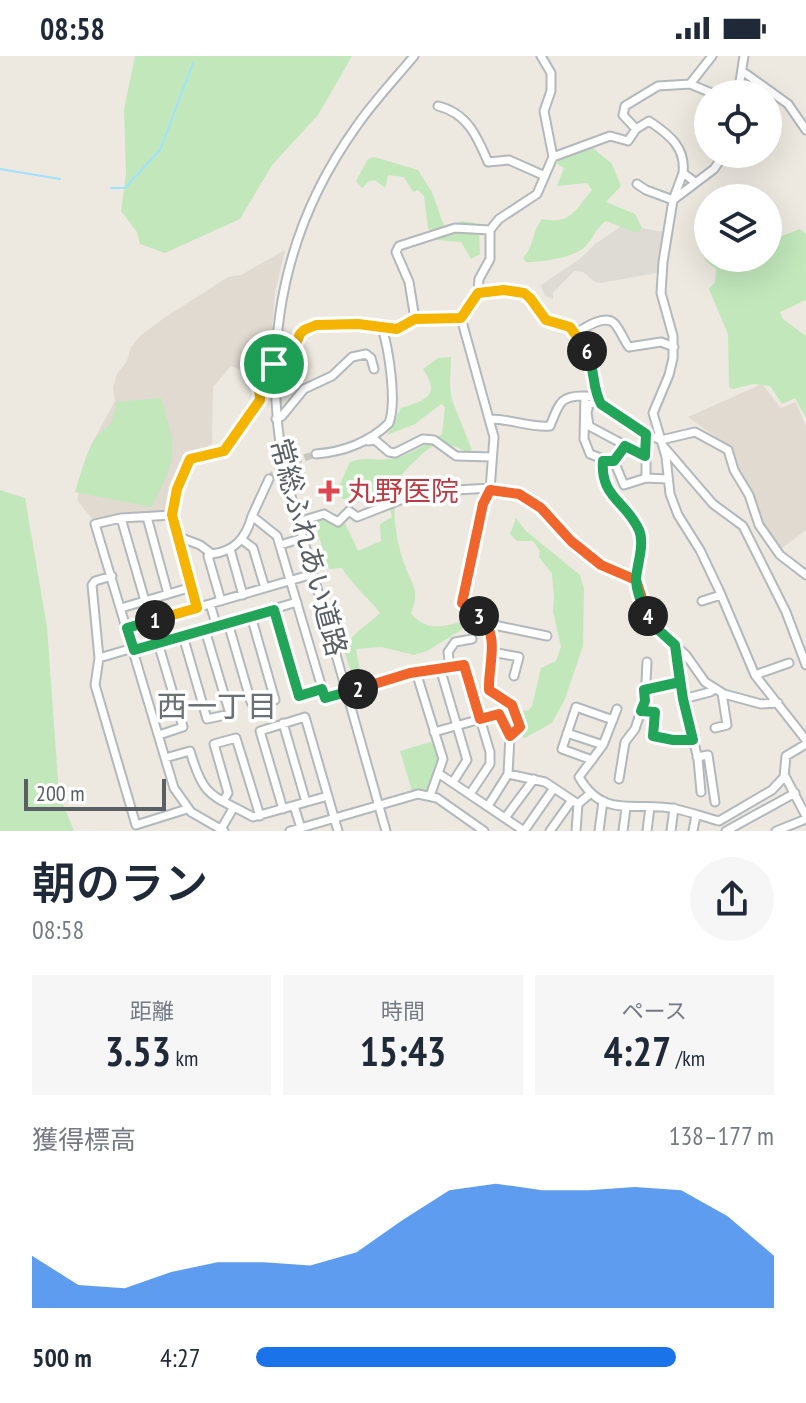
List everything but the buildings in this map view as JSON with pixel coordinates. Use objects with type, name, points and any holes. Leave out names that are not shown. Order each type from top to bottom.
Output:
[{"type":"street","name":"常総ふれあい道路","points":[[386,831],[285,475],[276,419],[274,364],[278,312],[288,268],[314,197],[357,125],[414,56]]},
{"type":"street","points":[[461,318],[478,293],[479,279],[490,259],[490,230],[499,219],[537,194],[553,157],[544,111],[551,91],[551,73],[541,56]]},
{"type":"street","points":[[548,67],[551,56]]},
{"type":"street","points":[[690,84],[712,56]]},
{"type":"street","points":[[740,80],[744,56]]},
{"type":"street","points":[[742,71],[788,104],[806,130]]},
{"type":"street","points":[[636,129],[623,115],[625,106],[658,86],[694,86]]},
{"type":"street","points":[[438,106],[452,110],[466,120],[488,162],[509,160],[545,176]]},
{"type":"street","points":[[553,157],[610,136],[628,141],[636,129],[649,121],[682,150],[685,158],[683,173],[673,200],[661,293],[674,347],[669,375],[653,413],[678,515],[700,550],[755,675],[806,742],[786,756],[784,777],[772,790],[719,821],[674,808],[626,808],[603,801],[591,793],[579,777],[603,745],[617,709]]},
{"type":"street","points":[[673,200],[715,168]]},
{"type":"street","points":[[683,173],[695,182]]},
{"type":"street","points":[[637,184],[673,200]]},
{"type":"street","points":[[415,319],[409,282],[396,252],[399,246],[455,228],[490,230]]},
{"type":"street","points":[[478,293],[504,290],[524,293],[546,320],[565,324],[575,334],[593,366],[598,398],[605,408],[662,442],[713,504],[743,526],[786,612],[806,665]]},
{"type":"street","points":[[197,608],[172,515],[177,489],[190,459],[224,451],[260,400],[261,394],[253,372],[255,365],[262,362],[280,365],[289,360],[300,334],[309,327],[358,324],[397,329],[415,319],[461,318]]},
{"type":"street","points":[[461,318],[494,437],[490,489],[483,504],[462,603],[489,626],[492,652],[489,690],[512,705],[520,727],[510,736]]},
{"type":"street","points":[[575,334],[591,324],[607,320],[615,324],[629,347],[661,342],[674,347]]},
{"type":"street","points":[[366,441],[384,429],[392,416],[388,352],[382,328]]},
{"type":"street","points":[[276,419],[304,389],[332,376],[352,357],[366,354],[373,361],[374,369]]},
{"type":"street","points":[[491,419],[550,426],[562,400],[570,396],[598,398]]},
{"type":"street","points":[[585,396],[584,439],[590,454],[603,461],[614,461]]},
{"type":"street","points":[[598,398],[589,405],[589,426],[645,456]]},
{"type":"street","points":[[662,442],[695,432],[728,450],[759,525],[780,555],[806,575]]},
{"type":"street","points":[[646,434],[646,478]]},
{"type":"street","points":[[316,454],[331,453],[375,440],[389,452],[395,453],[423,439],[434,440],[456,456],[492,457]]},
{"type":"street","points":[[614,461],[625,446]]},
{"type":"street","points":[[603,461],[604,483],[609,494],[626,509],[640,531],[636,580],[643,609],[653,625],[686,655],[705,682],[719,691],[761,704],[778,703]]},
{"type":"street","points":[[614,461],[624,485],[646,478],[667,479]]},
{"type":"street","points":[[221,601],[208,556],[230,549],[241,539],[248,530],[269,479]]},
{"type":"street","points":[[298,522],[324,514],[338,522],[349,511],[357,517],[433,490],[490,489],[519,494],[541,508],[571,541],[601,565],[636,580]]},
{"type":"street","points":[[172,515],[121,518],[95,524],[177,794],[187,809],[222,830],[234,807]]},
{"type":"street","points":[[252,516],[277,536],[325,698],[416,672],[464,665],[490,752],[490,764],[470,794]]},
{"type":"street","points":[[147,517],[168,594]]},
{"type":"street","points":[[121,518],[145,601]]},
{"type":"street","points":[[179,537],[200,545],[212,554]]},
{"type":"street","points":[[280,545],[303,538]]},
{"type":"street","points":[[241,539],[253,548],[265,588]]},
{"type":"street","points":[[230,549],[243,595]]},
{"type":"street","points":[[127,628],[313,574]]},
{"type":"street","points":[[112,576],[95,581],[92,585],[99,658],[95,685],[136,825],[187,809]]},
{"type":"street","points":[[121,608],[192,587]]},
{"type":"street","points":[[702,601],[721,595]]},
{"type":"street","points":[[99,658],[297,602]]},
{"type":"street","points":[[210,604],[217,627]]},
{"type":"street","points":[[274,610],[299,696],[322,689]]},
{"type":"street","points":[[228,623],[254,707],[275,700],[251,616]]},
{"type":"street","points":[[489,626],[547,636]]},
{"type":"street","points":[[183,636],[207,719],[230,714],[205,630]]},
{"type":"street","points":[[450,667],[448,652],[455,642],[472,639]]},
{"type":"street","points":[[158,643],[183,727],[159,735]]},
{"type":"street","points":[[675,645],[701,792]]},
{"type":"street","points":[[492,652],[519,657],[514,676]]},
{"type":"street","points":[[619,779],[625,742],[635,729],[645,701],[647,662]]},
{"type":"street","points":[[755,675],[789,663]]},
{"type":"street","points":[[440,668],[467,760],[453,782]]},
{"type":"street","points":[[416,672],[443,759],[430,796]]},
{"type":"street","points":[[644,690],[680,682]]},
{"type":"street","points":[[683,699],[719,691]]},
{"type":"street","points":[[715,728],[727,725],[719,691]]},
{"type":"street","points":[[592,760],[562,749],[576,707],[613,720]]},
{"type":"street","points":[[641,711],[655,712],[653,736],[693,740]]},
{"type":"street","points":[[434,732],[499,714],[510,736],[508,774],[488,806]]},
{"type":"street","points":[[283,809],[260,731],[305,717],[338,831]]},
{"type":"street","points":[[283,723],[306,802]]},
{"type":"street","points":[[567,733],[603,745]]},
{"type":"street","points":[[223,801],[228,793],[214,744],[236,738],[260,816]]},
{"type":"street","points":[[165,758],[190,751],[201,784],[208,793],[253,817],[328,796]]},
{"type":"street","points":[[697,757],[708,755],[715,802]]},
{"type":"street","points":[[438,773],[505,818],[513,828],[524,831],[554,788]]},
{"type":"street","points":[[508,774],[534,779],[575,802]]},
{"type":"street","points":[[776,831],[806,818],[784,777]]},
{"type":"street","points":[[505,818],[534,779]]},
{"type":"street","points":[[550,831],[575,802],[591,793]]},
{"type":"street","points":[[727,831],[795,793]]},
{"type":"street","points":[[290,831],[418,794],[430,796],[471,828],[484,831]]},
{"type":"street","points":[[599,831],[603,801]]},
{"type":"street","points":[[575,802],[576,831]]},
{"type":"street","points":[[294,806],[301,828]]},
{"type":"street","points":[[647,831],[650,807]]},
{"type":"street","points":[[623,831],[626,808]]},
{"type":"street","points":[[671,831],[674,808]]},
{"type":"street","points":[[693,831],[696,815]]},
{"type":"shaded area","points":[[623,225],[665,232],[662,272],[601,283],[583,272],[574,271],[553,293],[553,299],[545,296],[541,286]]},
{"type":"shaded area","points":[[285,250],[275,293],[269,361],[255,365],[247,373],[231,366],[213,387],[212,444],[190,456],[172,510],[168,514],[92,519],[77,500],[90,447],[115,401],[113,387],[131,347],[164,318],[228,277],[241,275]]},
{"type":"shaded area","points":[[762,384],[781,408],[796,402],[806,427],[806,530],[777,552],[759,525],[732,449],[688,417]]},
{"type":"green space","points":[[135,56],[352,56],[318,115],[272,165],[240,219],[165,253],[140,244],[137,232],[121,211],[126,174],[124,109]]},
{"type":"green space","points":[[593,148],[612,164],[621,186],[606,202],[635,214],[642,228],[637,233],[606,221],[580,251],[557,259],[526,262],[523,258],[542,219],[566,218],[592,190],[587,183],[557,186],[564,168],[557,164],[559,159]]},
{"type":"green space","points":[[374,157],[418,170],[432,192],[444,226],[463,221],[475,223],[479,232],[480,254],[471,259],[461,242],[438,240],[428,228],[424,196],[418,190],[413,192],[404,177],[388,175],[385,188],[375,180],[362,188],[356,181],[368,159]]},
{"type":"green space","points":[[800,229],[806,234],[806,300],[780,312],[783,319],[806,336],[806,418],[795,398],[782,404],[770,386],[753,384],[733,389],[729,387],[728,334],[709,289],[715,282],[716,272],[782,272],[782,236]]},
{"type":"green space","points":[[451,357],[452,400],[472,450],[467,452],[442,444],[425,451],[400,478],[396,491],[395,524],[415,594],[411,613],[427,625],[446,626],[460,622],[463,629],[427,651],[414,655],[382,647],[356,649],[362,681],[355,683],[343,648],[380,613],[342,568],[329,569],[314,521],[322,518],[345,523],[358,551],[381,541],[380,524],[392,517],[388,500],[367,506],[360,499],[342,499],[339,486],[350,462],[403,456],[442,434],[445,407],[441,404],[415,424],[387,435],[401,408],[424,399],[431,391],[423,369],[438,358]]},
{"type":"green space","points":[[161,398],[170,430],[172,454],[166,477],[151,507],[75,492],[89,450],[96,437],[110,425],[116,402]]},
{"type":"green space","points":[[0,490],[25,498],[47,627],[59,794],[74,831],[0,831]]},
{"type":"green space","points":[[516,518],[526,531],[580,575],[584,589],[583,646],[565,699],[552,723],[525,738],[521,736],[522,710],[528,711],[532,706],[541,668],[556,661],[561,647],[553,611],[552,574],[539,557],[540,551],[533,541],[517,541],[510,534]]},
{"type":"green space","points":[[434,741],[439,757],[430,791],[412,791],[400,751]]},
{"type":"waterway","points":[[111,188],[125,188],[160,150],[193,63]]},
{"type":"waterway","points":[[0,169],[60,179]]},
{"type":"tunnel","points":[[269,479],[284,466],[316,454]]},
{"type":"place","name":"丸野医院","points":[[329,491]]},
{"type":"district","name":"西一丁目","points":[[217,707]]},
{"type":"route","points":[[274,364],[269,361],[255,365],[253,372],[261,394],[256,407],[247,415],[224,451],[190,459],[177,489],[172,515],[197,608],[127,628],[134,650],[274,610],[299,696],[322,689],[325,698],[410,673],[464,665],[480,719],[499,714],[510,736],[520,727],[512,705],[489,690],[493,645],[490,629],[462,603],[487,493],[490,490],[519,494],[541,508],[571,541],[601,565],[636,580],[643,609],[653,625],[675,645],[693,740],[653,736],[655,712],[641,711],[645,701],[644,690],[680,682],[675,645],[653,625],[643,609],[638,586],[636,580],[640,531],[626,509],[609,494],[602,470],[603,461],[614,461],[625,446],[645,456],[646,434],[601,404],[590,359],[568,326],[546,320],[524,293],[504,290],[478,293],[461,318],[415,319],[397,329],[358,324],[309,327],[300,334],[289,360],[280,365],[274,364]]}]
